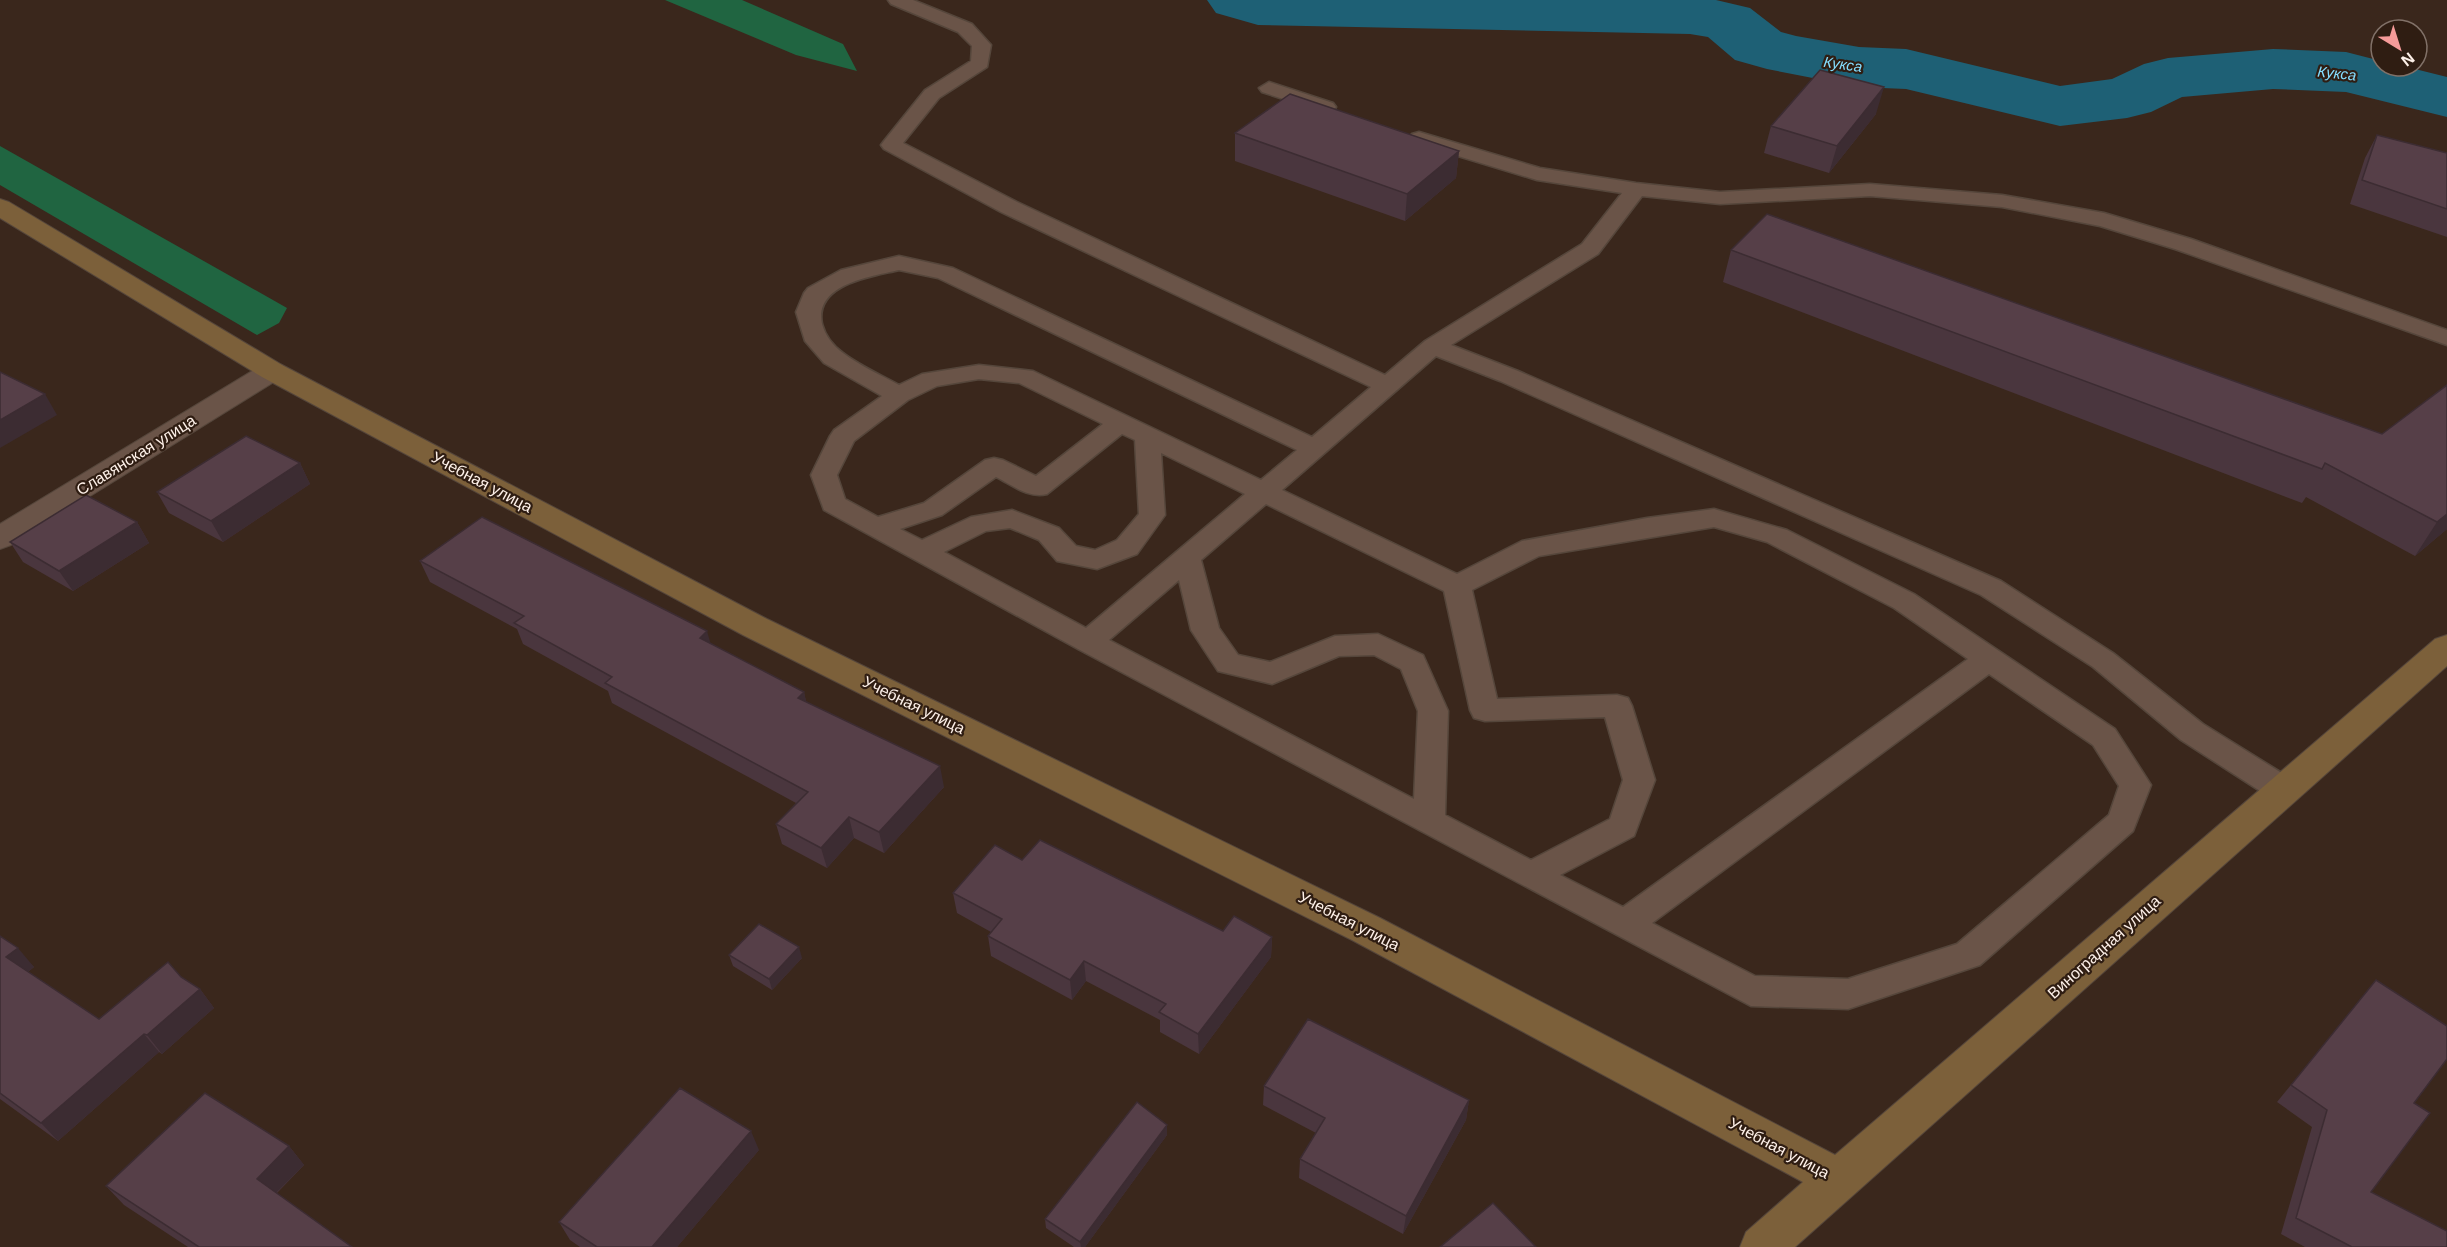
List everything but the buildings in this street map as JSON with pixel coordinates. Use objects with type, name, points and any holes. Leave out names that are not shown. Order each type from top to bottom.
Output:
[{"type":"street","name":"Учебная улица","points":[[0,207],[272,371],[754,627],[1366,929],[1841,1180]]},
{"type":"street","name":"Славянская улица","points":[[0,538],[272,371]]},
{"type":"street","name":"Виноградная улица","points":[[1762,1247],[1841,1180],[2282,789],[2447,647]]},
{"type":"lane","points":[[897,0],[965,28],[982,45],[980,63],[932,94],[891,145],[1009,207],[1389,387]]},
{"type":"lane","points":[[1269,88],[1344,113]]},
{"type":"lane","points":[[1399,131],[1537,174],[1636,189],[1720,198],[1870,190],[2002,201],[2104,220],[2183,244],[2447,338]]},
{"type":"lane","points":[[1088,642],[1389,387],[1433,346],[1590,249],[1636,189]]},
{"type":"lane","points":[[899,395],[832,358],[813,336],[808,312],[816,293],[849,275],[899,263],[945,273],[1315,448]]},
{"type":"lane","points":[[1433,346],[1509,376],[1991,588],[2103,660],[2192,732],[2282,789]]},
{"type":"lane","points":[[969,373],[1024,376],[1457,585],[1532,548],[1714,518],[1777,536],[1893,596],[2104,737],[2135,785],[2122,822],[1968,955],[1848,994],[1751,991],[1088,642],[833,504],[824,475],[843,436],[899,395],[931,379],[969,373]]},
{"type":"lane","points":[[875,527],[933,509],[994,466],[1038,488],[1121,422]]},
{"type":"lane","points":[[921,552],[980,523],[1012,519],[1049,534],[1067,554],[1096,560],[1127,547],[1152,515],[1147,435]]},
{"type":"lane","points":[[1187,558],[1205,630],[1228,664],[1272,674],[1335,646],[1378,644],[1413,662],[1432,711],[1429,821]]},
{"type":"lane","points":[[1457,585],[1485,710],[1617,706],[1639,780],[1623,827],[1531,875]]},
{"type":"lane","points":[[1625,924],[1989,659]]},
{"type":"green space","points":[[665,0],[742,0],[843,44],[857,71],[796,55]]},
{"type":"green space","points":[[0,146],[287,308],[279,323],[257,335],[0,185]]},
{"type":"waterway","name":"Кукса","points":[[1238,0],[1258,6],[1690,15],[1728,21],[1758,46],[1790,55],[1859,67],[1906,69],[2060,106],[2127,98],[2168,78],[2273,69],[2346,72],[2447,97]]}]
